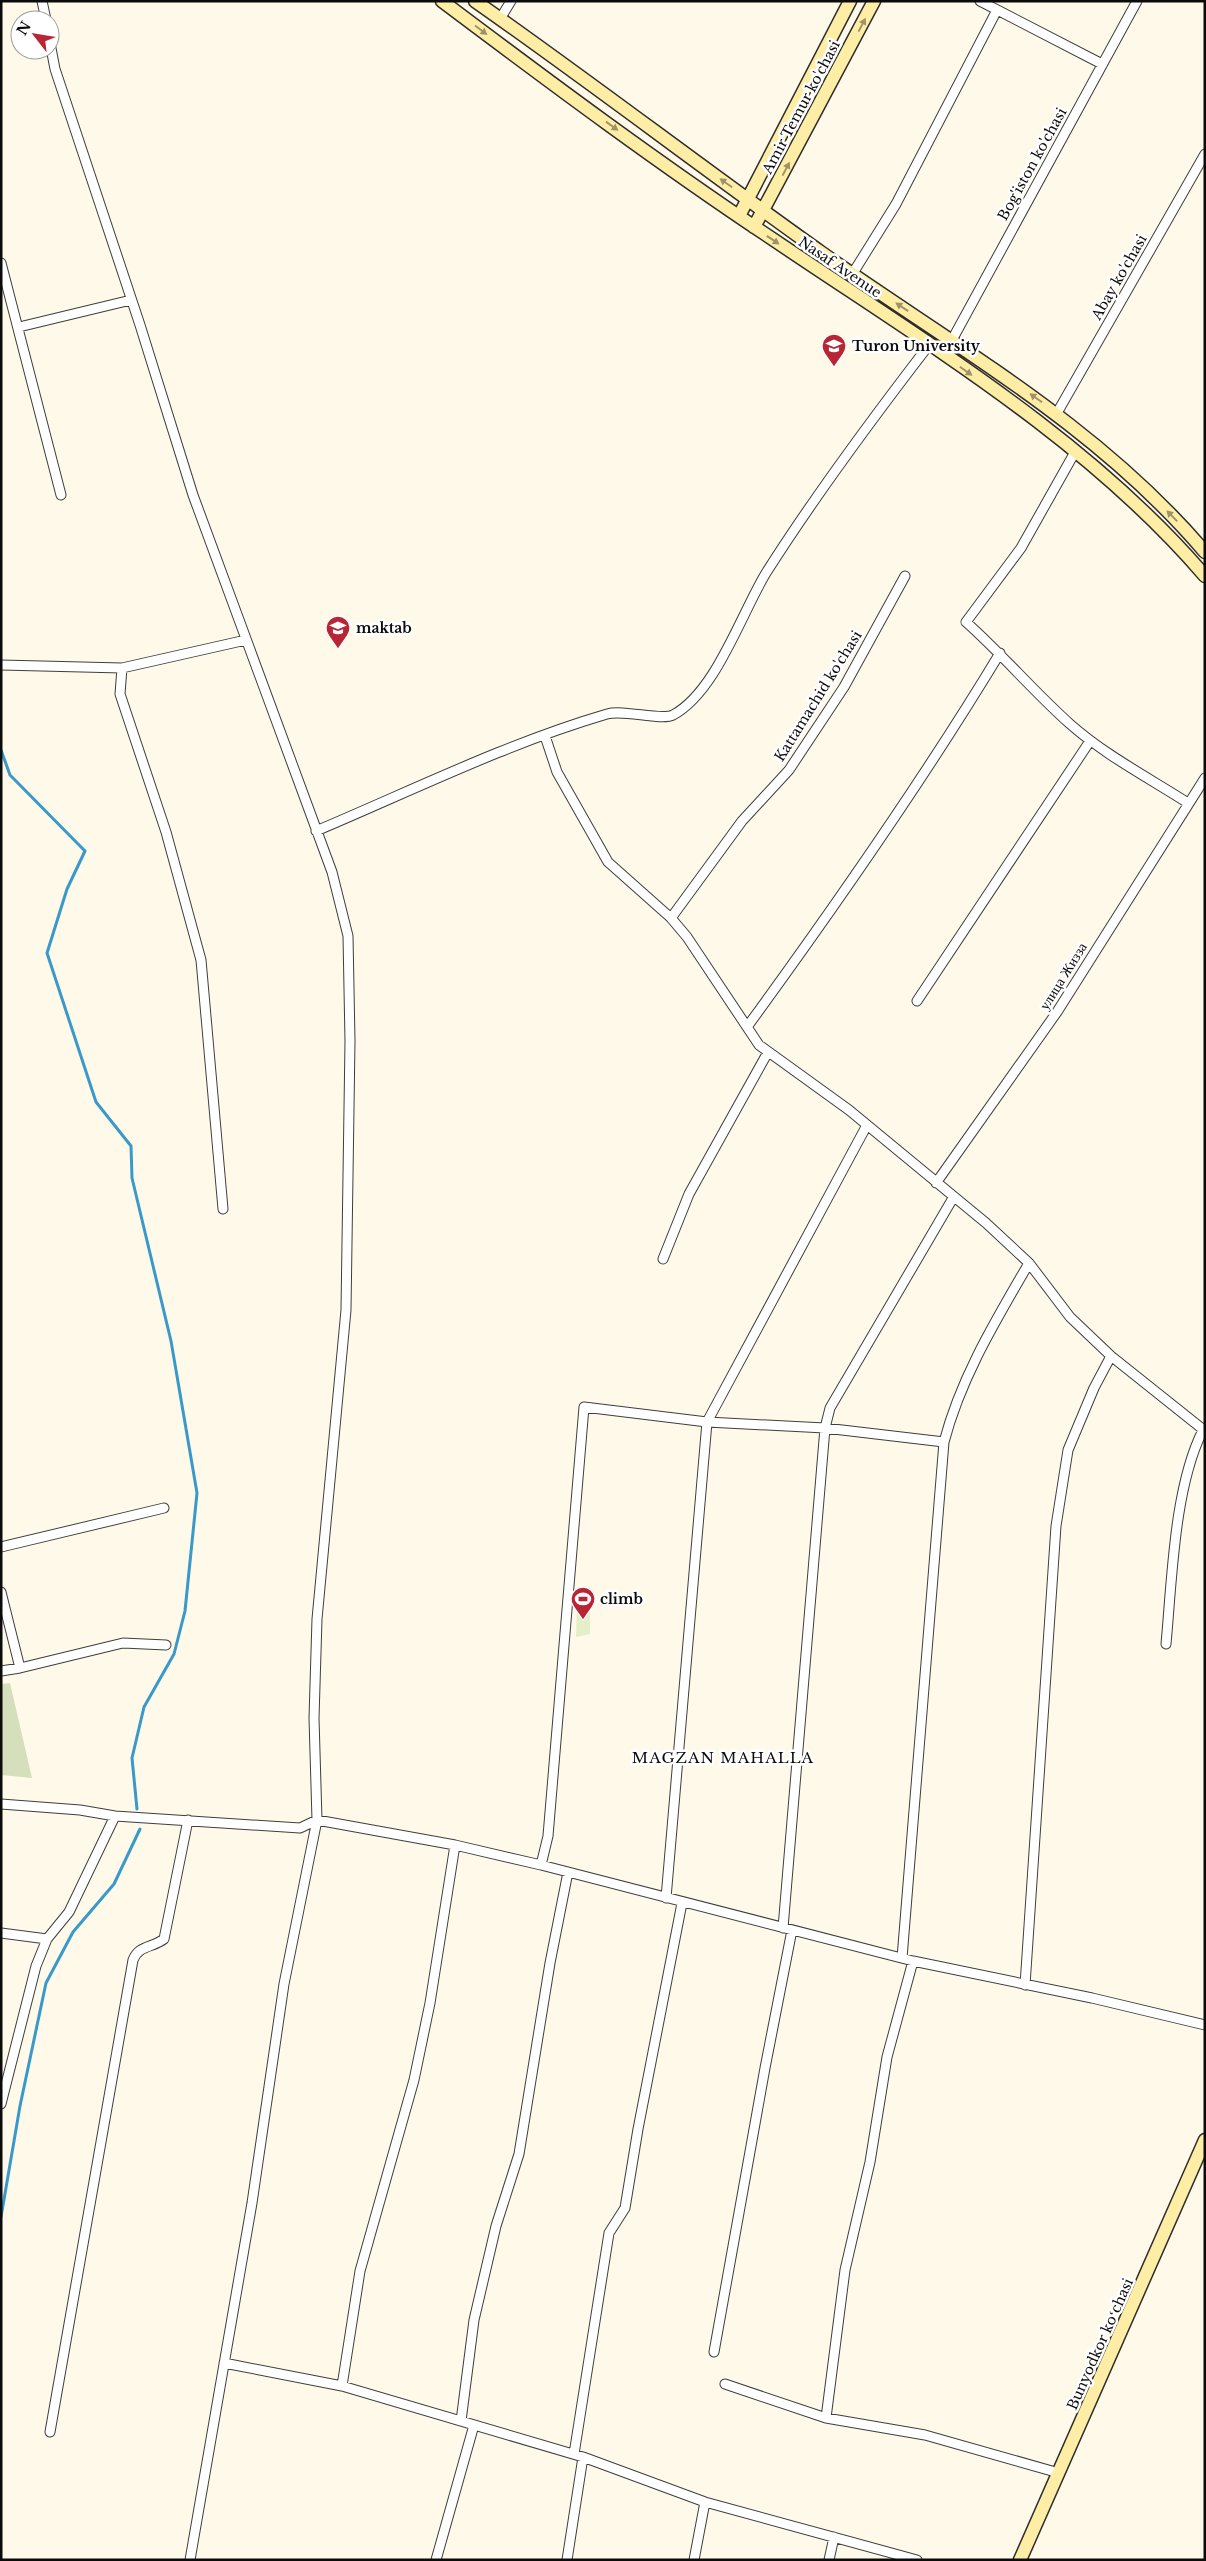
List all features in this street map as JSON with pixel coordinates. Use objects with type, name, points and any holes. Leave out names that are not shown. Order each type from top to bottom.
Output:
[{"type":"main road","name":"Nasaf Avenue","points":[[442,1],[754,227],[929,345],[1032,418],[1113,483],[1173,539],[1205,576]]},
{"type":"main road","name":"Nasaf Avenue","points":[[475,1],[852,274],[1057,413],[1129,473],[1205,552]]},
{"type":"main road","name":"Amir Temur ko'chasi","points":[[739,216],[749,200],[850,1]]},
{"type":"main road","name":"Amir Temur ko'chasi","points":[[754,227],[874,1]]},
{"type":"main road","name":"Bunyodkor koʻchasi","points":[[1020,2560],[1205,2140]]},
{"type":"street","points":[[500,19],[511,1]]},
{"type":"street","points":[[980,1],[1102,64]]},
{"type":"street","name":"Bog'iston ko'chasi","points":[[952,340],[1136,1]]},
{"type":"street","points":[[852,274],[896,204],[997,10]]},
{"type":"street","points":[[53,60],[132,300],[192,495],[332,872],[348,936],[350,1041],[346,1310],[317,1619],[314,1718],[317,1820],[284,1984],[252,2203],[190,2560]]},
{"type":"street","name":"Abay ko'chasi","points":[[1057,413],[1205,154]]},
{"type":"street","points":[[1,263],[61,495]]},
{"type":"street","points":[[19,327],[132,300]]},
{"type":"street","points":[[316,831],[545,736],[610,713],[671,716],[686,705],[710,678],[765,575],[826,483],[929,345]]},
{"type":"street","points":[[1075,452],[1021,548],[966,622],[1000,653],[1069,724],[1090,741],[1188,803]]},
{"type":"street","name":"Kattamachid ko'chasi","points":[[671,918],[742,821],[789,770],[844,687],[905,576]]},
{"type":"street","points":[[1,665],[122,668],[246,640]]},
{"type":"street","points":[[747,1027],[858,874],[945,745],[1000,653]]},
{"type":"street","points":[[122,668],[120,694],[166,832],[201,960],[223,1209]]},
{"type":"street","points":[[545,736],[557,772],[608,862],[671,918],[687,937],[759,1046],[867,1126],[986,1223],[1029,1263],[1070,1317],[1111,1356],[1204,1431],[1194,1449],[1176,1534],[1166,1644]]},
{"type":"street","points":[[917,1001],[1090,741]]},
{"type":"street","name":"улица Жизза","points":[[936,1183],[1057,1012],[1205,778]]},
{"type":"street","points":[[663,1259],[689,1194],[768,1052]]},
{"type":"street","points":[[666,1898],[706,1422],[867,1126]]},
{"type":"street","points":[[714,2352],[788,1929],[825,1428],[830,1408],[953,1198]]},
{"type":"street","points":[[902,1958],[944,1442],[951,1418],[980,1349],[1029,1263]]},
{"type":"street","points":[[1026,1985],[1056,1526],[1068,1450],[1094,1388],[1111,1356]]},
{"type":"street","points":[[541,1864],[548,1836],[584,1407],[706,1422],[825,1428],[944,1442]]},
{"type":"street","points":[[1,1547],[164,1508]]},
{"type":"street","points":[[1,1592],[20,1668]]},
{"type":"street","points":[[1,1671],[123,1643],[166,1645]]},
{"type":"street","points":[[1,1804],[80,1810],[115,1816],[300,1828],[317,1820],[455,1845],[541,1864],[682,1903],[913,1961],[1205,2025]]},
{"type":"street","points":[[1,2104],[36,1966],[48,1939],[69,1912],[115,1816]]},
{"type":"street","points":[[50,2432],[133,1960],[136,1952],[164,1939],[188,1820]]},
{"type":"street","points":[[342,2386],[360,2271],[414,2080],[430,2003],[455,1845]]},
{"type":"street","points":[[461,2421],[474,2320],[496,2226],[519,2154],[550,1963],[568,1872]]},
{"type":"street","points":[[567,2560],[609,2233],[625,2208],[682,1903]]},
{"type":"street","points":[[1,1933],[48,1939]]},
{"type":"street","points":[[826,2418],[845,2270],[870,2162],[887,2057],[913,1961]]},
{"type":"street","points":[[1,2061],[11,2062]]},
{"type":"street","points":[[224,2363],[342,2386],[579,2455],[705,2502],[917,2560]]},
{"type":"street","points":[[725,2384],[826,2418],[926,2435],[1059,2473]]},
{"type":"street","points":[[436,2560],[474,2425]]},
{"type":"street","points":[[694,2560],[705,2502]]},
{"type":"street","points":[[829,2560],[834,2537]]},
{"type":"green space","name":"climb","points":[[577,1605],[590,1605],[590,1634],[576,1637]]},
{"type":"green space","points":[[10,1683],[32,1778],[1,1775],[1,1684]]},
{"type":"waterway","points":[[1,750],[10,775],[85,851],[67,889],[47,953],[96,1102],[131,1146],[132,1178],[171,1341],[197,1493],[185,1611],[174,1654],[144,1707],[132,1758],[137,1809]]},
{"type":"waterway","points":[[1,2217],[20,2106],[46,1983],[73,1932],[114,1884],[140,1829]]},
{"type":"place","name":"Turon University","points":[[834,367]]},
{"type":"place","name":"maktab","points":[[338,649]]},
{"type":"place","name":"climb","points":[[583,1620]]},
{"type":"district","name":"MAGZAN MAHALLA","points":[[723,1757]]}]
